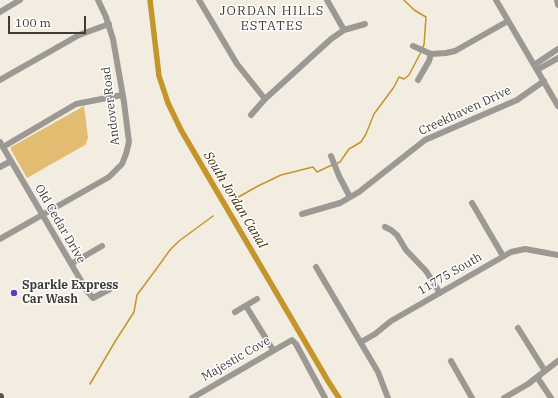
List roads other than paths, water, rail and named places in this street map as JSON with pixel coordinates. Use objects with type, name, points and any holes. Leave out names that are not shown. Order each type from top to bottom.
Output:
[{"type":"street","points":[[0,12],[20,0]]},
{"type":"street","name":"Andover Road","points":[[0,239],[109,177],[116,172],[122,164],[129,142],[113,39],[109,24],[98,0]]},
{"type":"street","points":[[199,0],[237,64],[265,99]]},
{"type":"street","points":[[327,0],[344,30]]},
{"type":"street","points":[[496,0],[558,106]]},
{"type":"street","points":[[557,0],[558,5]]},
{"type":"street","points":[[413,46],[429,52],[446,53],[455,51],[508,21]]},
{"type":"street","points":[[0,80],[79,35],[109,24]]},
{"type":"street","points":[[251,115],[265,99],[317,51],[344,30],[365,24]]},
{"type":"street","points":[[536,67],[558,50]]},
{"type":"street","points":[[418,80],[429,62],[429,52]]},
{"type":"street","points":[[536,67],[558,58]]},
{"type":"street","name":"Creekhaven Drive","points":[[302,214],[340,202],[350,197],[359,192],[425,140],[516,100],[544,81]]},
{"type":"street","points":[[1,145],[76,104],[122,95]]},
{"type":"street","name":"Old Cedar Drive","points":[[1,145],[87,292],[93,298],[110,289]]},
{"type":"street","points":[[331,156],[350,197]]},
{"type":"street","points":[[0,167],[11,162]]},
{"type":"street","points":[[472,203],[503,256]]},
{"type":"street","points":[[385,227],[392,230],[397,235],[406,250],[426,271],[440,293]]},
{"type":"street","points":[[71,264],[102,246]]},
{"type":"street","name":"11775 South","points":[[361,342],[374,334],[384,325],[503,256],[518,250],[558,255]]},
{"type":"street","points":[[316,266],[378,372],[388,398]]},
{"type":"street","points":[[235,312],[256,299]]},
{"type":"street","points":[[246,306],[273,350]]},
{"type":"street","points":[[518,328],[545,371]]},
{"type":"street","name":"Majestic Cove","points":[[192,398],[292,340],[296,344],[325,398]]},
{"type":"street","points":[[451,361],[472,398]]},
{"type":"street","points":[[504,398],[537,377],[558,361]]},
{"type":"street","points":[[537,377],[551,398]]},
{"type":"waterway","name":"South Jordan Canal","points":[[150,0],[159,76],[168,103],[181,130],[339,398]]},
{"type":"waterway","points":[[404,0],[414,10],[426,17],[424,45],[422,48]]},
{"type":"waterway","points":[[336,164],[340,162],[349,149],[361,142],[374,114],[394,87],[399,77],[404,79],[409,75],[421,52]]},
{"type":"waterway","points":[[235,199],[281,175],[313,167],[317,172],[332,165]]},
{"type":"waterway","points":[[90,384],[134,312],[137,295],[170,250],[179,241],[213,216]]},
{"type":"place","name":"Sparkle Express Car Wash","points":[[14,293]]},
{"type":"district","name":"JORDAN HILLS ESTATES","points":[[272,18]]}]
